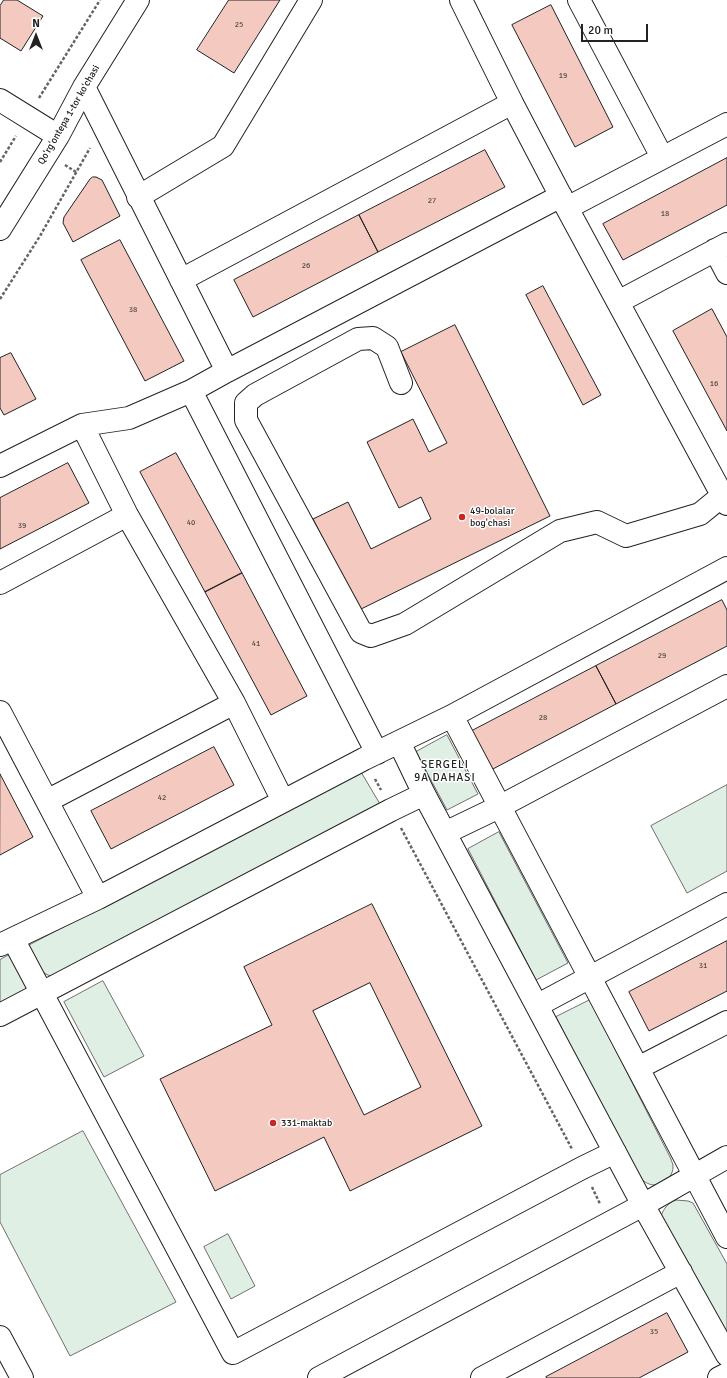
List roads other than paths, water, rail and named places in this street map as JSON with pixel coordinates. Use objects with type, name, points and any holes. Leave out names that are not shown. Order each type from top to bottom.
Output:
[{"type":"street","name":"Qoʻrgʻontepa 1-tor koʻchasi","points":[[0,229],[58,136],[84,88],[138,0]]},
{"type":"street","points":[[138,197],[223,146],[311,0]]},
{"type":"street","points":[[579,0],[662,157]]},
{"type":"street","points":[[402,383],[387,347],[373,338],[358,339],[255,395],[246,403],[246,420],[361,632],[371,636],[405,624],[560,531],[597,522],[626,536],[700,514],[725,500],[512,103],[469,3]]},
{"type":"street","points":[[84,88],[226,371]]},
{"type":"street","points":[[0,100],[58,136]]},
{"type":"street","points":[[180,280],[512,103]]},
{"type":"street","points":[[0,466],[82,425],[129,418],[191,391],[226,371],[564,202],[662,157],[727,124]]},
{"type":"street","points":[[618,302],[721,247],[727,273]]},
{"type":"street","points":[[191,391],[371,756]]},
{"type":"street","points":[[82,425],[127,515],[234,703],[283,801]]},
{"type":"street","points":[[0,583],[127,515]]},
{"type":"street","points":[[615,1152],[582,1168],[233,1353],[41,993],[4,942],[98,898],[283,801],[452,716],[727,568]]},
{"type":"street","points":[[445,833],[499,807],[727,686]]},
{"type":"street","points":[[47,801],[234,703]]},
{"type":"street","points":[[0,712],[98,898]]},
{"type":"street","points":[[452,716],[727,1237]]},
{"type":"street","points":[[399,742],[424,794],[538,1005],[643,1205],[727,1354]]},
{"type":"street","points":[[0,1015],[424,794]]},
{"type":"street","points":[[538,1005],[727,904]]},
{"type":"street","points":[[638,1068],[727,1022]]},
{"type":"street","points":[[319,1378],[352,1370],[610,1222],[727,1157]]},
{"type":"street","points":[[482,1378],[681,1272]]},
{"type":"street","points":[[0,1337],[22,1378]]},
{"type":"street","points":[[719,1378],[727,1374]]},
{"type":"place","name":"49-bolalar bog'chasi","points":[[462,517]]},
{"type":"place","name":"331-maktab","points":[[273,1123]]},
{"type":"district","name":"SERGELI 9A DAHASI","points":[[445,771]]}]
